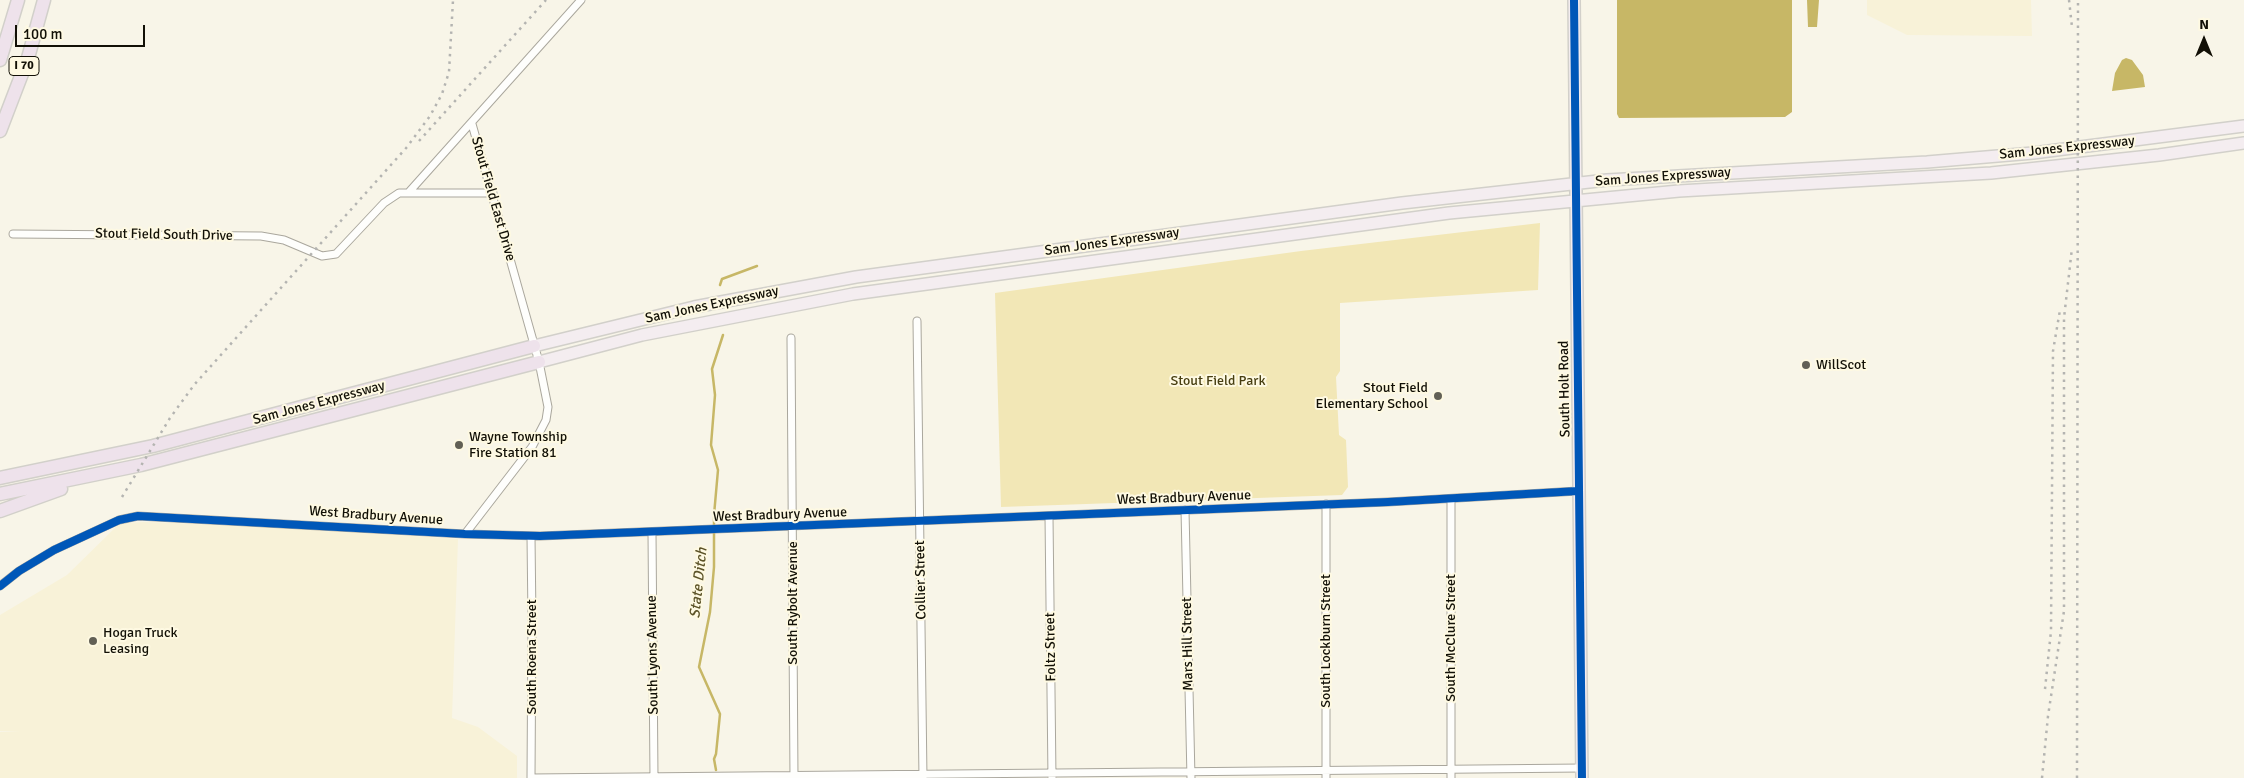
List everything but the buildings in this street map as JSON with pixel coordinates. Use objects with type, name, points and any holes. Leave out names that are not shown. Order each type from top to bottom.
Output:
[{"type":"highway","name":"I 70","points":[[0,60],[18,0]]},
{"type":"highway","name":"I 70","points":[[0,131],[28,58],[44,0]]},
{"type":"highway","name":"Sam Jones Expressway","points":[[0,478],[113,456],[534,346]]},
{"type":"highway","name":"Sam Jones Expressway","points":[[0,494],[106,473],[240,441],[538,362]]},
{"type":"highway","points":[[0,511],[106,473]]},
{"type":"main road","name":"South Holt Road","points":[[1574,0],[1582,773]]},
{"type":"main road","name":"Sam Jones Expressway","points":[[534,346],[694,308],[856,277],[1402,203],[1576,183],[1696,173],[1986,157],[2244,126]]},
{"type":"main road","name":"Sam Jones Expressway","points":[[538,362],[642,335],[853,294],[1448,213],[1576,199],[1705,189],[1991,173],[2150,156],[2244,143]]},
{"type":"street","name":"Stout Field East Drive","points":[[465,534],[523,459],[546,420],[548,401],[493,193],[472,124],[581,0]]},
{"type":"street","points":[[409,192],[472,124]]},
{"type":"street","name":"Stout Field South Drive","points":[[13,234],[261,236],[303,246],[312,253],[322,256],[336,254],[391,197],[401,192],[409,192]]},
{"type":"street","points":[[409,192],[493,193]]},
{"type":"street","name":"Collier Street","points":[[917,321],[924,776]]},
{"type":"street","name":"South Rybolt Avenue","points":[[791,338],[794,777]]},
{"type":"street","name":"West Bradbury Avenue","points":[[0,586],[54,550],[112,523],[138,516],[531,536],[920,522],[1451,499],[1578,491]]},
{"type":"street","name":"South McClure Street","points":[[1451,499],[1451,778]]},
{"type":"street","name":"South Lockburn Street","points":[[1326,504],[1326,774]]},
{"type":"street","name":"Mars Hill Street","points":[[1185,510],[1191,774]]},
{"type":"street","name":"Foltz Street","points":[[1049,516],[1052,775]]},
{"type":"street","name":"South Lyons Avenue","points":[[652,532],[654,778]]},
{"type":"street","name":"South Roena Street","points":[[531,536],[533,645],[532,778]]},
{"type":"street","points":[[532,778],[1326,774],[1451,769],[1582,773]]},
{"type":"shaded area","points":[[1617,0],[1792,0],[1792,112],[1785,117],[1619,118],[1617,114]]},
{"type":"shaded area","points":[[1807,0],[1819,0],[1817,27],[1808,27]]},
{"type":"shaded area","points":[[1867,0],[2031,0],[2032,36],[1907,35],[1867,15]]},
{"type":"shaded area","points":[[2126,58],[2132,60],[2143,75],[2145,87],[2112,91],[2115,73],[2122,60]]},
{"type":"shaded area","points":[[146,522],[268,526],[458,539],[452,718],[478,727],[517,756],[517,778],[0,778],[0,732],[20,732],[0,731],[0,615],[67,575],[120,523]]},
{"type":"green space","name":"Stout Field Park","points":[[1540,223],[1538,290],[1340,303],[1340,371],[1336,377],[1339,435],[1346,440],[1348,487],[1342,495],[1001,507],[995,293],[1301,251]]},
{"type":"waterway","name":"State Ditch","points":[[720,285],[722,279],[757,266]]},
{"type":"waterway","name":"State Ditch","points":[[716,770],[714,759],[720,714],[699,667],[710,612],[714,567],[714,515],[718,470],[711,445],[715,395],[712,369],[723,335]]},
{"type":"railway","points":[[122,497],[170,418],[194,385],[407,147],[430,116],[442,94],[449,72],[453,0]]},
{"type":"railway","points":[[419,141],[546,0]]},
{"type":"railway","points":[[2069,0],[2072,27]]},
{"type":"railway","points":[[2077,778],[2078,0]]},
{"type":"railway","points":[[2042,778],[2048,716],[2064,611],[2064,318],[2072,248]]},
{"type":"railway","points":[[2045,689],[2051,631],[2053,351],[2060,310]]},
{"type":"cycle path","points":[[1574,0],[1582,778]]},
{"type":"cycle path","points":[[0,586],[19,571],[54,550],[119,520],[138,516],[465,534],[540,536],[1388,502],[1578,491]]},
{"type":"place","name":"WillScot","points":[[1806,365]]},
{"type":"place","name":"Stout Field Elementary School","points":[[1438,396]]},
{"type":"place","name":"Wayne Township Fire Station 81","points":[[459,445]]},
{"type":"place","name":"Hogan Truck Leasing","points":[[93,641]]}]
